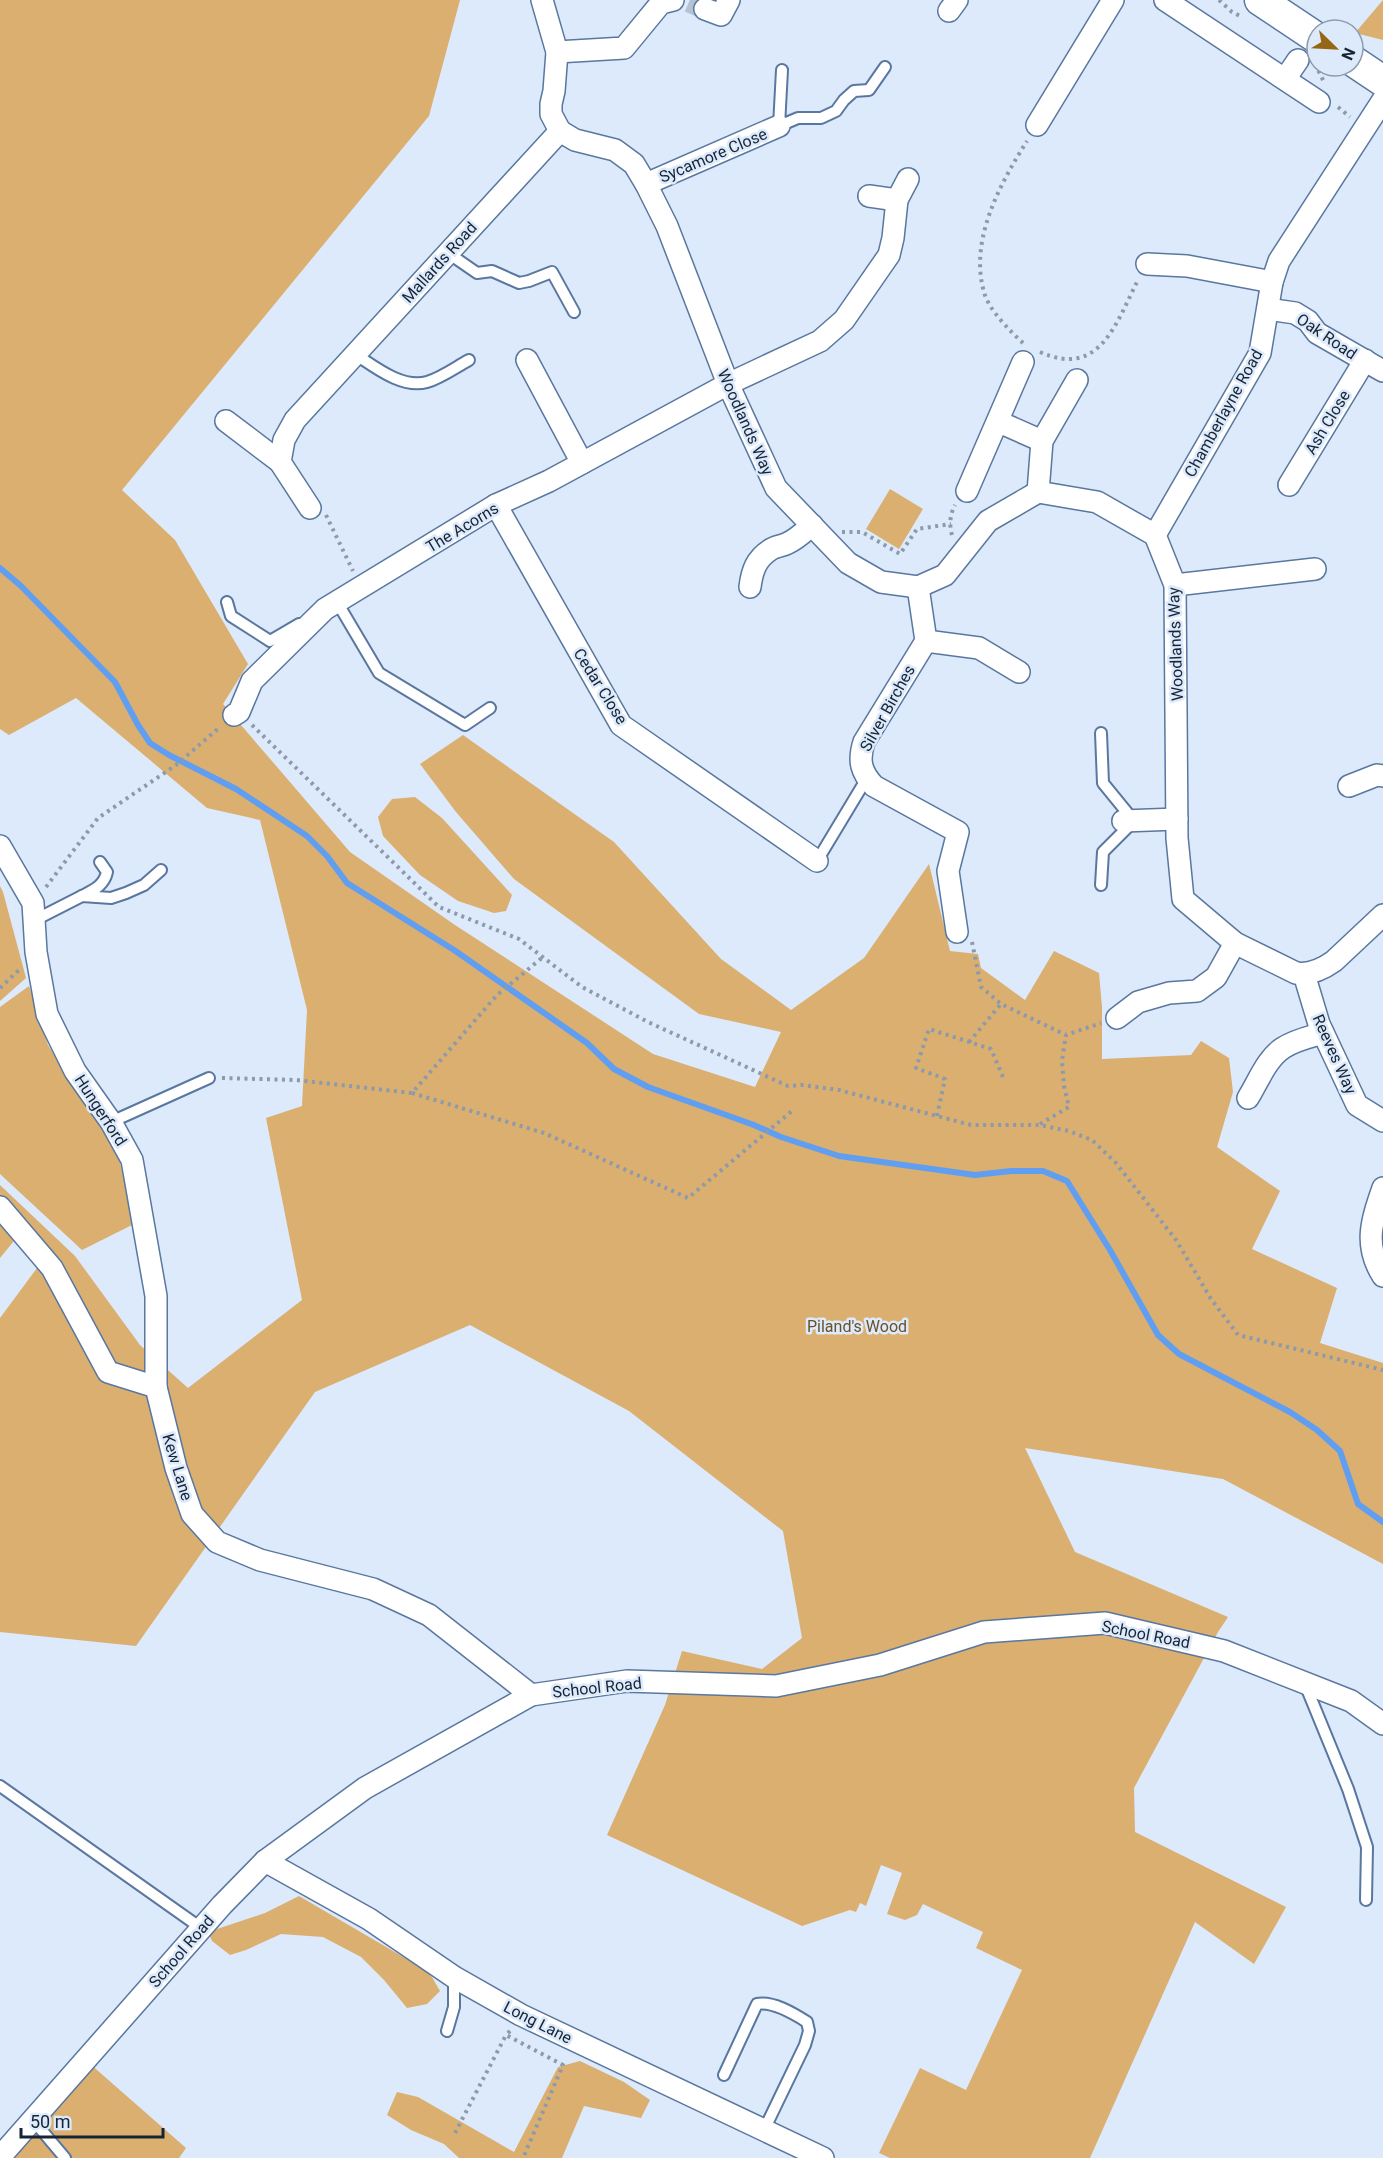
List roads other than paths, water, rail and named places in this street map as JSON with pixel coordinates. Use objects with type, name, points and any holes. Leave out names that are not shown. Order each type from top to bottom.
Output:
[{"type":"main road","points":[[1260,0],[1305,30]]},
{"type":"main road","points":[[1365,69],[1383,81]]},
{"type":"street","points":[[542,0],[557,52],[551,114],[560,131]]},
{"type":"street","points":[[557,52],[624,48],[661,3],[686,3],[721,15],[729,0]]},
{"type":"street","points":[[1037,125],[1113,0]]},
{"type":"street","points":[[1165,0],[1319,102]]},
{"type":"street","points":[[1285,79],[1298,60]]},
{"type":"street","name":"Chamberlayne Road","points":[[1155,535],[1260,353],[1272,282],[1279,261],[1383,100]]},
{"type":"street","name":"Sycamore Close","points":[[646,184],[779,126]]},
{"type":"street","name":"Woodlands Way","points":[[560,131],[575,140],[603,146],[634,164],[667,226],[728,384],[776,488],[848,563],[881,582],[918,586],[945,575],[988,521],[1038,492]]},
{"type":"street","name":"Mallards Road","points":[[280,462],[284,440],[295,420],[560,131]]},
{"type":"street","points":[[870,196],[897,200],[908,179]]},
{"type":"street","name":"The Acorns","points":[[237,713],[252,681],[331,606],[496,505],[582,464],[728,384],[820,341],[844,320],[889,255],[897,200]]},
{"type":"street","points":[[1147,264],[1187,266],[1272,282]]},
{"type":"street","name":"Oak Road","points":[[1268,309],[1295,313],[1308,321],[1317,333],[1383,371]]},
{"type":"street","points":[[967,491],[1028,353]]},
{"type":"street","points":[[526,360],[582,464]]},
{"type":"street","name":"Ash Close","points":[[1289,484],[1365,360]]},
{"type":"street","points":[[1077,380],[1054,424],[1042,441],[1038,492],[1097,502],[1155,535]]},
{"type":"street","points":[[226,420],[280,462],[310,508]]},
{"type":"street","points":[[999,422],[1042,441]]},
{"type":"street","name":"Cedar Close","points":[[496,505],[621,724],[817,861]]},
{"type":"street","points":[[750,587],[753,570],[759,560],[771,549],[816,530]]},
{"type":"street","name":"Woodlands Way","points":[[1155,535],[1175,585],[1177,819],[1183,899],[1235,943],[1304,975]]},
{"type":"street","points":[[1175,585],[1315,569]]},
{"type":"street","points":[[918,586],[926,641],[979,648],[1018,672]]},
{"type":"street","name":"Silver Birches","points":[[926,641],[864,742],[860,754],[860,765],[874,786],[958,832],[948,871],[957,932]]},
{"type":"street","points":[[1349,786],[1377,775],[1383,776]]},
{"type":"street","points":[[1129,821],[1177,819]]},
{"type":"street","name":"Hungerford","points":[[0,846],[33,912],[36,952],[46,1014],[75,1071],[111,1122],[132,1160],[156,1296],[156,1387]]},
{"type":"street","points":[[1304,975],[1325,968],[1383,915]]},
{"type":"street","points":[[1117,1018],[1138,1002],[1170,993],[1197,991],[1216,977],[1235,943]]},
{"type":"street","name":"Reeves Way","points":[[1304,975],[1323,1033],[1357,1105],[1383,1121]]},
{"type":"street","points":[[1248,1098],[1281,1049],[1323,1033]]},
{"type":"street","points":[[1383,1188],[1371,1231],[1370,1248],[1383,1276]]},
{"type":"street","points":[[0,1207],[52,1268],[108,1372],[156,1387]]},
{"type":"street","name":"Kew Lane","points":[[156,1387],[176,1468],[192,1514],[217,1542],[261,1560],[373,1589],[429,1615],[531,1695]]},
{"type":"street","name":"School Road","points":[[0,2157],[201,1928],[265,1861],[365,1788],[531,1695],[627,1681],[776,1686],[880,1665],[984,1632],[1105,1623],[1224,1651],[1351,1701],[1383,1724]]},
{"type":"street","name":"Long Lane","points":[[265,1861],[369,1919],[454,1977],[521,2015],[823,2158]]},
{"type":"lane","points":[[782,70],[779,126],[798,118],[821,118],[836,111],[854,91],[868,90],[885,67]]},
{"type":"lane","points":[[448,253],[477,273],[492,272],[519,283],[552,272],[574,312]]},
{"type":"lane","points":[[355,354],[388,375],[412,383],[427,382],[469,360]]},
{"type":"lane","points":[[227,602],[231,616],[270,641],[331,606],[379,673],[465,725],[490,708]]},
{"type":"lane","points":[[1101,732],[1103,783],[1129,821],[1103,852],[1101,885]]},
{"type":"lane","points":[[817,861],[867,778]]},
{"type":"lane","points":[[33,912],[82,896],[101,885],[106,872],[100,862]]},
{"type":"lane","points":[[82,896],[111,898],[144,885],[161,870]]},
{"type":"lane","points":[[111,1122],[209,1078]]},
{"type":"lane","points":[[1305,1683],[1348,1789],[1367,1847],[1366,1900]]},
{"type":"lane","points":[[0,1786],[201,1928]]},
{"type":"lane","points":[[447,2031],[454,2007],[454,1977]]},
{"type":"lane","points":[[724,2075],[757,2004],[765,2002],[772,2004],[807,2022],[809,2031],[805,2044],[764,2130]]},
{"type":"lane","points":[[33,2120],[65,2158]]},
{"type":"waterway","points":[[0,568],[21,586],[115,682],[150,743],[236,789],[307,836],[327,856],[347,883],[454,950],[587,1043],[614,1069],[648,1087],[781,1137],[839,1156],[975,1175],[1011,1171],[1043,1171],[1067,1181],[1110,1250],[1158,1335],[1179,1354],[1290,1412],[1317,1430],[1340,1451],[1358,1504],[1383,1522]]},
{"type":"tunnel","points":[[689,2],[705,9]]},
{"type":"park label","name":"Piland's Wood","points":[[857,1326]]}]
